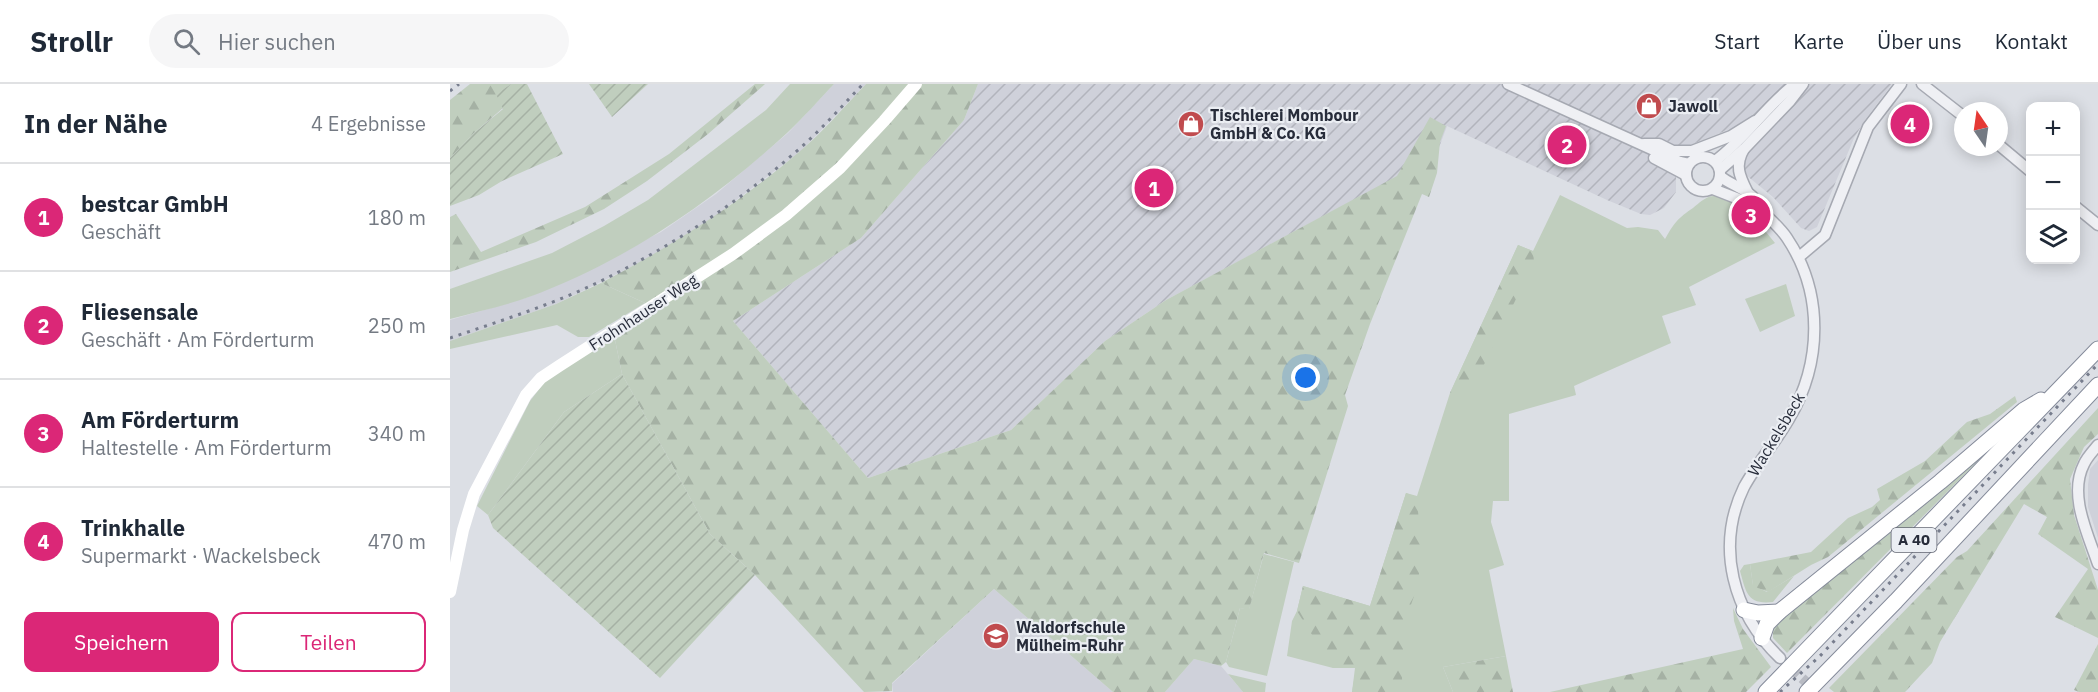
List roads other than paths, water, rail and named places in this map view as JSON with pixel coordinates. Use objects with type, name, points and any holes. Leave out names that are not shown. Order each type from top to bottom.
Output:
[{"type":"highway","name":"A 40","points":[[1766,692],[2098,349]]},
{"type":"highway","name":"A 40","points":[[1807,692],[1896,601],[2098,385]]},
{"type":"highway","points":[[1762,639],[1767,624],[1779,612],[1940,482],[2024,410],[2061,387]]},
{"type":"highway","points":[[2080,405],[2098,391]]},
{"type":"highway","points":[[1744,610],[1758,614],[1779,612]]},
{"type":"main road","name":"Frohnhauser Weg","points":[[450,592],[463,530],[474,494],[533,385],[733,254],[786,215],[840,168],[916,84]]},
{"type":"street","points":[[1508,84],[1638,144],[1689,164]]},
{"type":"street","points":[[1638,144],[1653,157],[1686,175],[1691,186],[1696,190],[1703,192],[1713,189],[1719,183],[1719,169],[1737,143],[1755,121],[1795,84]]},
{"type":"street","points":[[1719,169],[1745,148],[1803,84]]},
{"type":"street","points":[[1923,84],[1954,109]]},
{"type":"street","points":[[1799,257],[1825,235],[1868,127],[1900,85]]},
{"type":"street","points":[[1638,144],[1659,144],[1674,151],[1692,151],[1731,136],[1755,121]]},
{"type":"street","points":[[1745,148],[1740,156],[1738,170],[1748,193]]},
{"type":"street","points":[[2008,152],[2026,167]]},
{"type":"street","points":[[1686,175],[1689,164],[1694,159],[1701,156],[1709,157],[1719,169],[1748,193]]},
{"type":"street","points":[[1713,189],[1759,207]]},
{"type":"street","name":"Wackelsbeck","points":[[1748,193],[1786,236],[1799,257],[1814,310],[1815,342],[1810,370],[1802,395],[1789,420],[1745,487],[1731,527],[1730,564],[1733,581],[1744,610],[1762,639],[1780,658]]},
{"type":"street","points":[[2080,210],[2098,225]]},
{"type":"street","points":[[2098,445],[2084,464],[2078,482],[2078,497],[2098,564]]},
{"type":"tunnel","points":[[1780,658],[1817,692]]},
{"type":"railway","points":[[450,91],[459,84]]},
{"type":"railway","points":[[450,338],[581,290],[678,239],[729,205],[799,149],[863,84]]},
{"type":"railway","points":[[1780,692],[1819,657],[2098,364]]},
{"type":"place","name":"Jawoll","points":[[1649,106]]},
{"type":"place","name":"Tischlerei Mombour GmbH & Co. KG","points":[[1191,124]]},
{"type":"place","name":"Trinkhalle","points":[[1910,124]]},
{"type":"place","name":"Fliesensale","points":[[1567,145]]},
{"type":"place","name":"bestcar GmbH","points":[[1154,188]]},
{"type":"place","name":"Am Förderturm","points":[[1751,215]]},
{"type":"place","name":"Waldorfschule Mülheim-Ruhr","points":[[996,636]]}]
